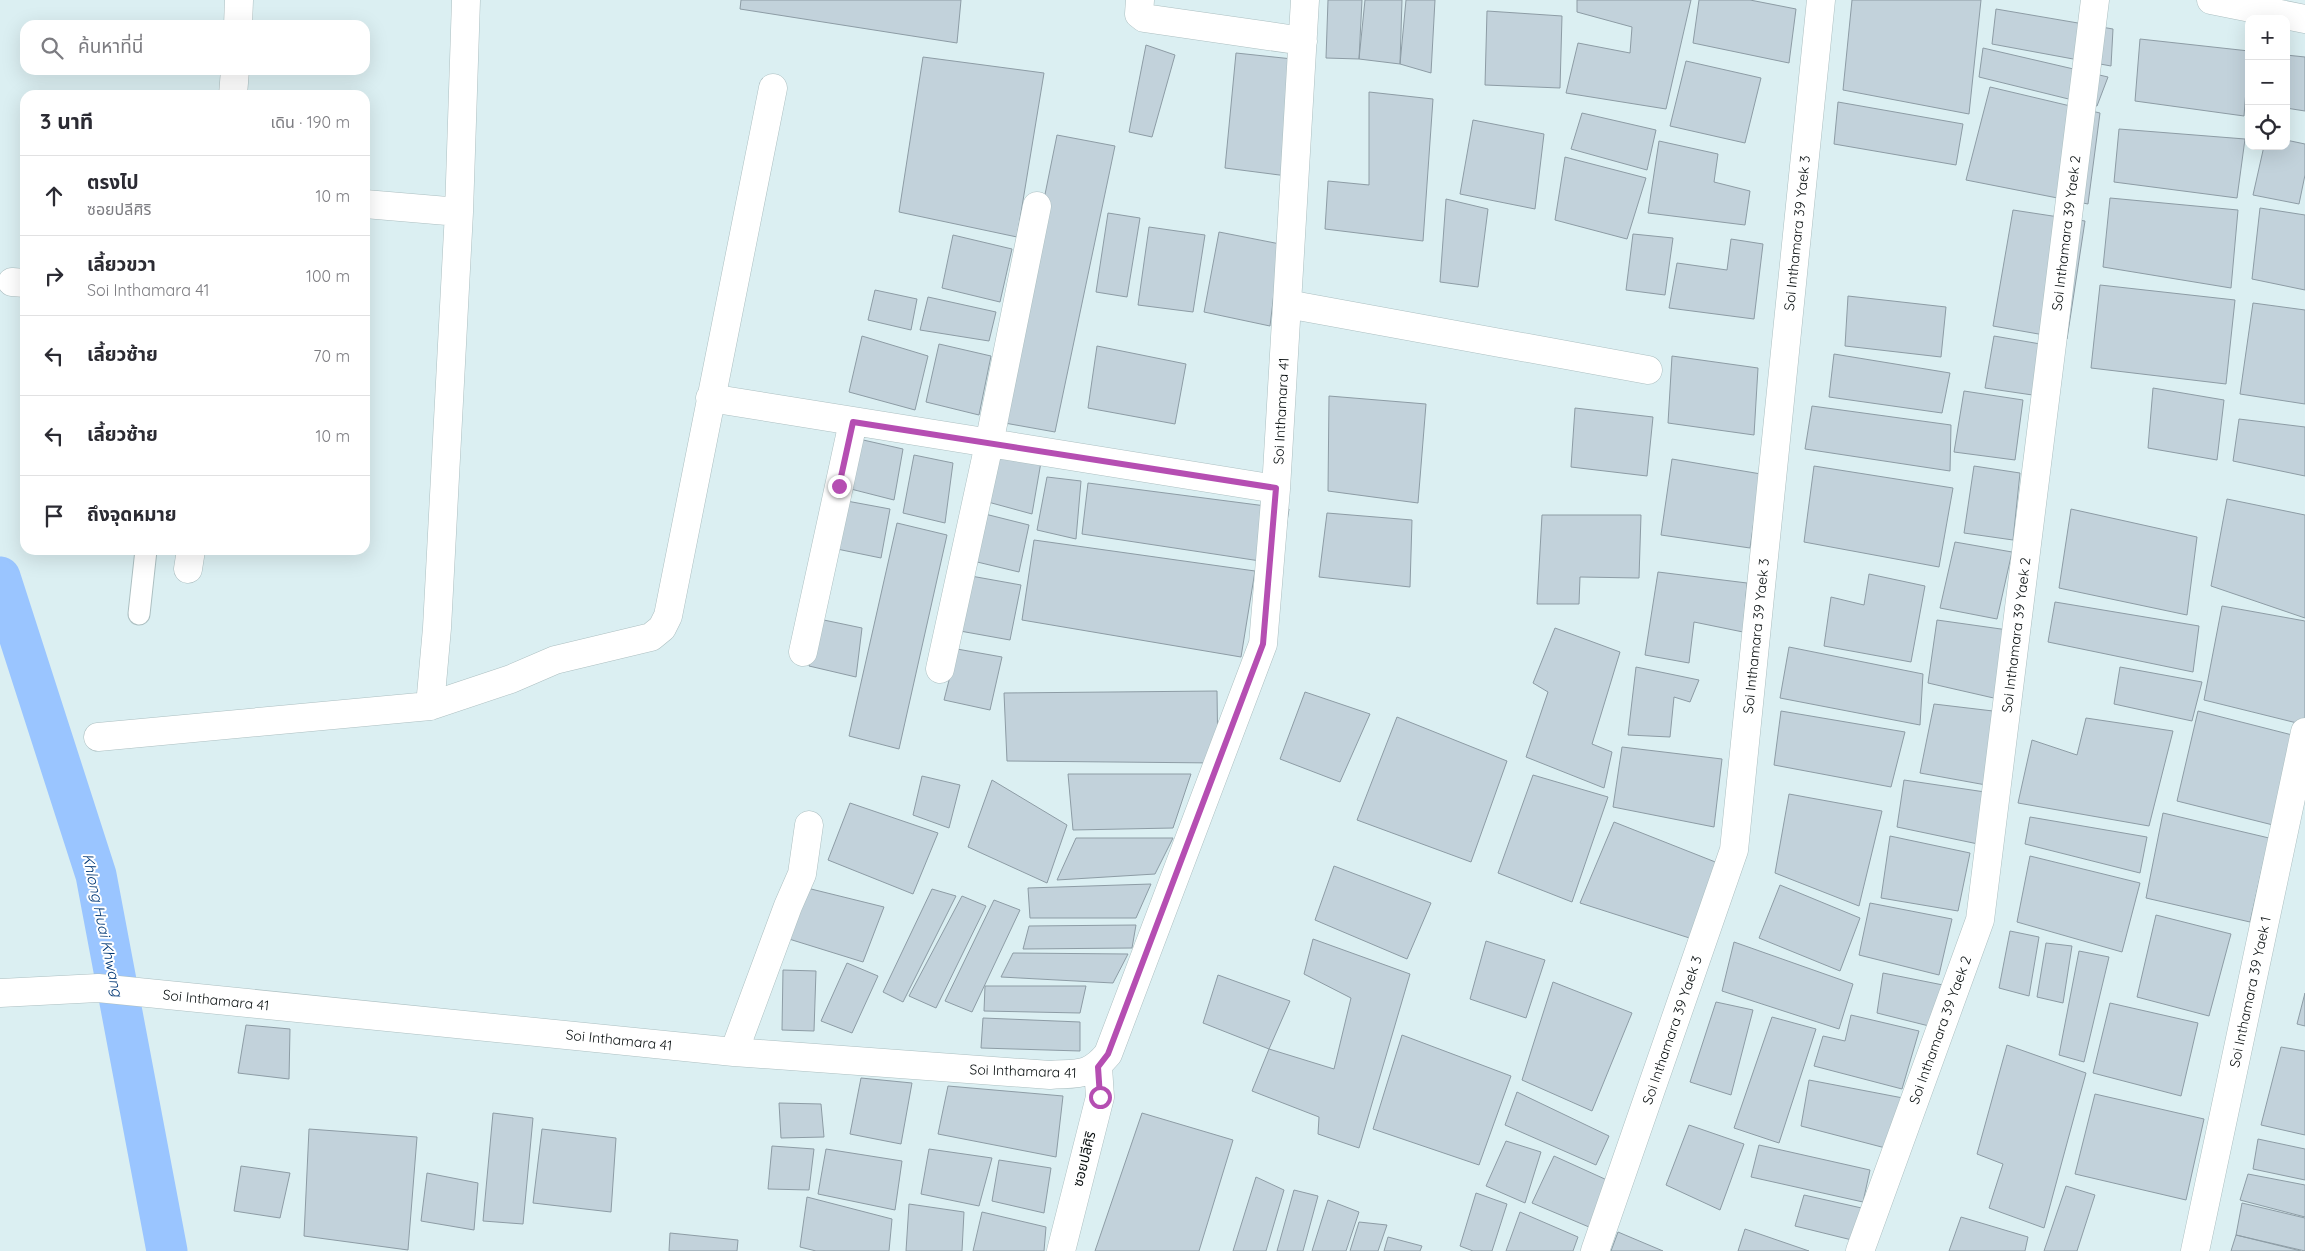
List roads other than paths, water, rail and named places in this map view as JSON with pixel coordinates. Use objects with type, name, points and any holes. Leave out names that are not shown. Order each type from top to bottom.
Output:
[{"type":"street","points":[[430,706],[438,628],[459,212],[466,0]]},
{"type":"street","points":[[1140,0],[1139,14],[1144,18],[1303,41]]},
{"type":"street","name":"Soi Inthamara 41","points":[[0,992],[98,988],[734,1052],[1050,1075],[1084,1073],[1098,1067],[1108,1054],[1263,644],[1276,488],[1305,0]]},
{"type":"street","name":"Soi Inthamara 39 Yaek 3","points":[[1595,1251],[1734,850],[1821,0]]},
{"type":"street","name":"Soi Inthamara 39 Yaek 2","points":[[1860,1251],[1980,920],[2095,0]]},
{"type":"street","points":[[2211,0],[2305,19]]},
{"type":"street","points":[[233,90],[235,75]]},
{"type":"street","points":[[98,738],[430,706],[511,679],[555,660],[651,637],[662,628],[668,616],[773,88]]},
{"type":"street","points":[[370,204],[459,212]]},
{"type":"street","points":[[940,669],[989,444],[1037,206]]},
{"type":"street","points":[[1287,304],[1648,370]]},
{"type":"street","points":[[710,398],[989,444],[1276,488]]},
{"type":"street","points":[[803,652],[853,422]]},
{"type":"street","name":"Soi Inthamara 39 Yaek 1","points":[[2195,1251],[2305,732]]},
{"type":"street","points":[[734,1052],[788,906],[802,874],[809,825]]},
{"type":"street","name":"ซอยปลีศิริ","points":[[1061,1251],[1100,1097],[1098,1067]]},
{"type":"lane","points":[[140,614],[146,555]]},
{"type":"waterway","name":"Khlong Huai Khwang","points":[[0,577],[96,875],[167,1251]]}]
